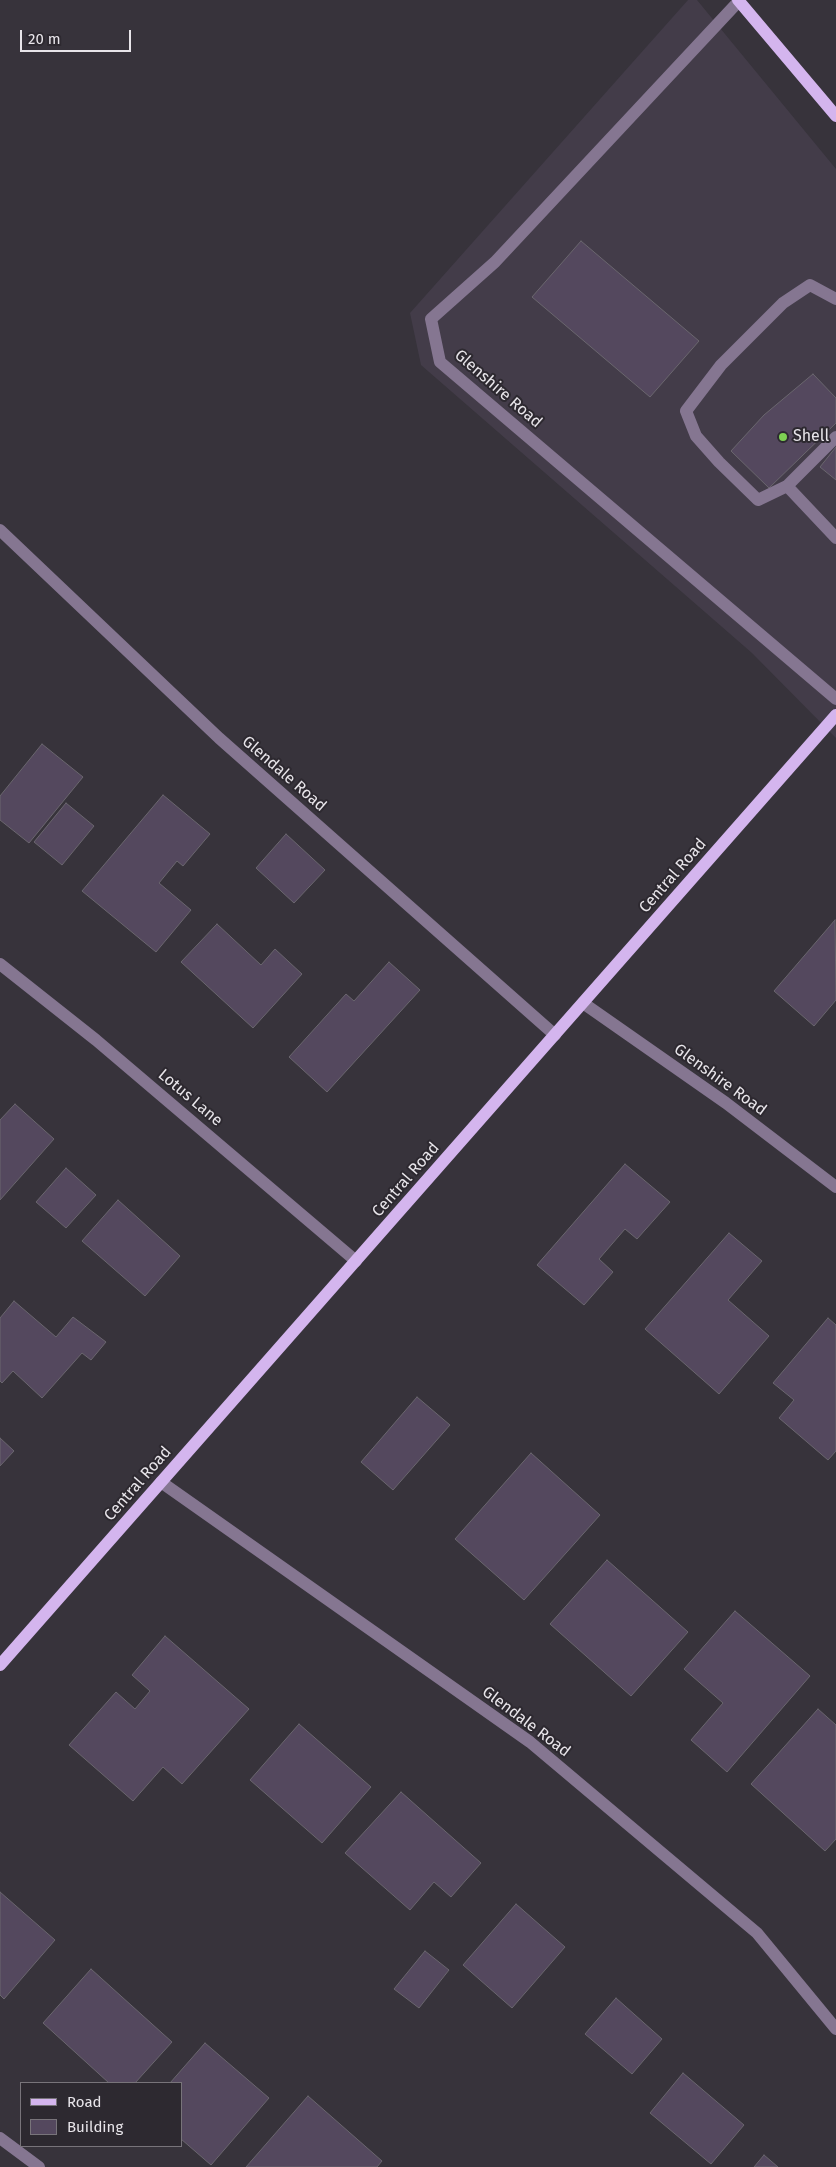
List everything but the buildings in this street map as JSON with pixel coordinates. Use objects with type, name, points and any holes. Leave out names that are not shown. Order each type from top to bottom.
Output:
[{"type":"main road","points":[[738,1],[836,116]]},
{"type":"main road","name":"Central Road","points":[[0,1665],[836,715]]},
{"type":"street","name":"Glenshire Road","points":[[738,1],[495,262],[431,318],[440,362],[836,699]]},
{"type":"street","points":[[836,299],[810,285],[783,303],[722,365],[686,411],[696,436],[719,462],[758,500],[788,486],[836,437]]},
{"type":"street","points":[[788,486],[836,538]]},
{"type":"street","name":"Glendale Road","points":[[0,530],[219,738],[555,1035]]},
{"type":"street","name":"Lotus Lane","points":[[0,964],[96,1040],[356,1261]]},
{"type":"street","name":"Glenshire Road","points":[[583,1003],[726,1103],[836,1187]]},
{"type":"street","name":"Glendale Road","points":[[161,1482],[530,1742],[757,1933],[836,2029]]},
{"type":"street","points":[[0,2138],[39,2167]]},
{"type":"shaded area","points":[[688,0],[697,0],[836,169],[836,738],[752,653],[421,365],[410,313]]},
{"type":"place","name":"Shell","points":[[783,437]]}]
